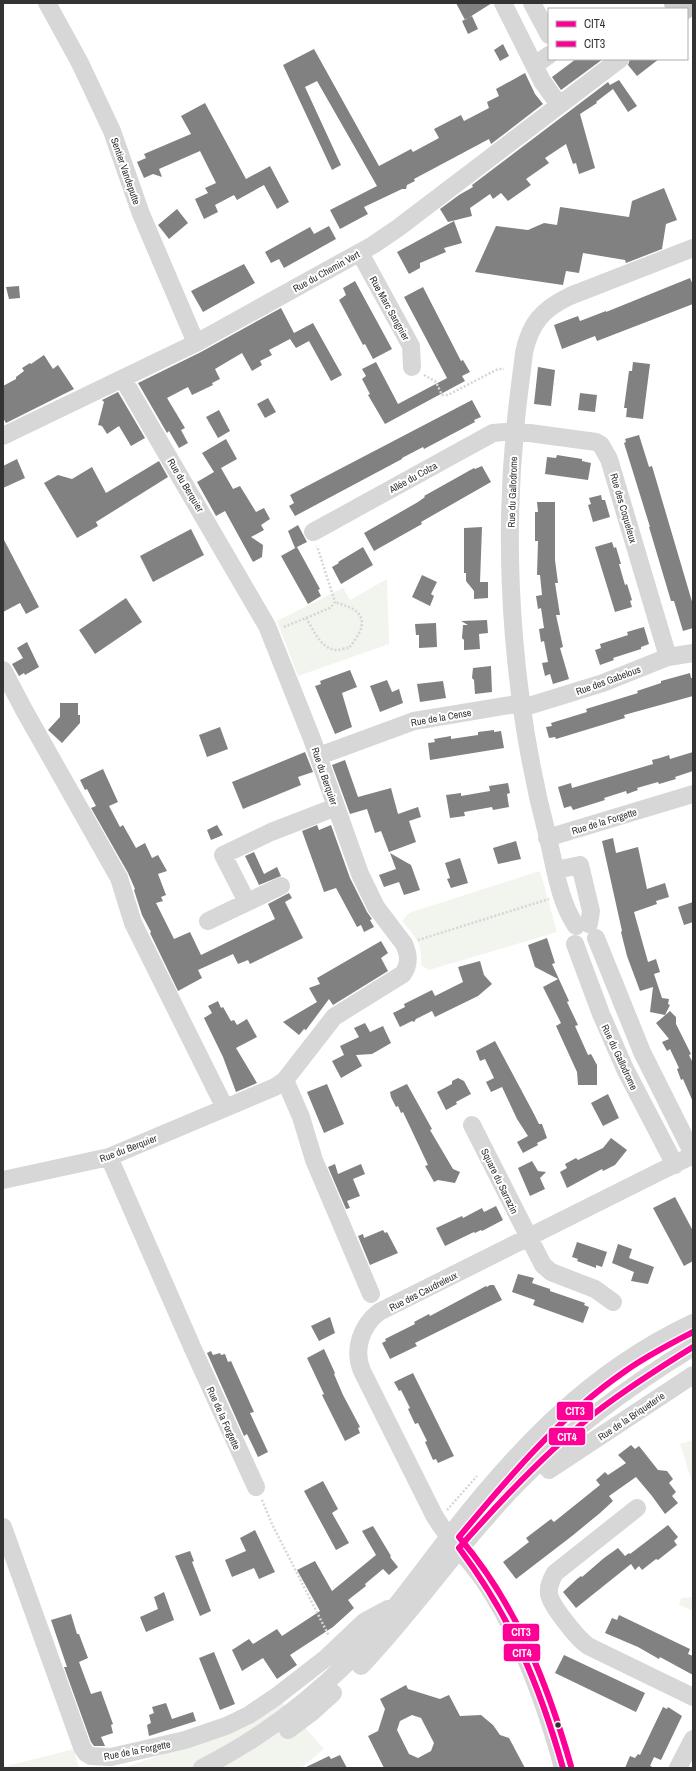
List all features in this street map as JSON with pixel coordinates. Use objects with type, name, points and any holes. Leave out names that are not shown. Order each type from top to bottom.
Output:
[{"type":"street","name":"Sentier Vandeputte","points":[[46,3],[80,63],[108,121],[142,214],[196,343]]},
{"type":"street","points":[[503,3],[542,60],[542,81],[559,105]]},
{"type":"street","points":[[532,3],[548,33]]},
{"type":"street","name":"Rue du Chemin Vert","points":[[3,436],[196,343],[360,253],[398,228],[619,60]]},
{"type":"street","name":"Rue du Gallodrome","points":[[548,838],[534,780],[522,706],[514,631],[511,562],[515,431],[526,343],[533,326],[544,312],[570,296],[693,248]]},
{"type":"street","name":"Rue Marc Sangnier","points":[[360,253],[411,346],[412,367]]},
{"type":"street","name":"Rue du Berquier","points":[[3,1180],[109,1157],[267,1091],[285,1080],[334,1017],[403,974],[409,962],[407,950],[404,944],[380,911],[365,886],[319,756],[270,633],[230,560],[123,379]]},
{"type":"street","name":"Allée du Colza","points":[[313,532],[493,433],[515,431]]},
{"type":"street","name":"Rue des Coqueleux","points":[[515,431],[591,440],[601,445],[609,459],[668,658]]},
{"type":"street","name":"Rue des Gabelous","points":[[522,706],[603,683],[668,658],[693,653]]},
{"type":"street","points":[[3,670],[119,878],[134,923],[225,1108]]},
{"type":"street","name":"Rue de la Cense","points":[[319,756],[414,721],[522,706]]},
{"type":"street","name":"Rue de la Forgette","points":[[548,838],[693,794]]},
{"type":"street","points":[[247,902],[223,855],[271,832],[336,807]]},
{"type":"street","points":[[548,838],[568,915],[587,930],[642,1052],[688,1161]]},
{"type":"street","points":[[556,870],[580,865],[591,911],[587,930]]},
{"type":"street","points":[[208,921],[281,886]]},
{"type":"street","name":"Rue du Gallodrome","points":[[587,930],[572,934],[601,1014],[619,1056],[688,1161]]},
{"type":"street","points":[[285,1080],[301,1117],[314,1160],[371,1294]]},
{"type":"street","name":"Square du Sarrazin","points":[[472,1125],[543,1265],[547,1269],[595,1289],[613,1302]]},
{"type":"street","name":"Rue de la Forgette","points":[[109,1157],[193,1350],[256,1487]]},
{"type":"street","name":"Rue des Caudreleux","points":[[563,1768],[544,1709],[515,1635],[486,1584],[434,1515],[362,1371],[358,1358],[359,1342],[365,1327],[379,1312],[688,1161]]},
{"type":"street","points":[[228,1768],[267,1744],[312,1712],[344,1683],[397,1626],[454,1543],[489,1488],[558,1414],[581,1393],[640,1351],[693,1323]]},
{"type":"street","points":[[202,1768],[228,1754],[280,1721],[326,1683],[366,1642],[395,1606],[454,1543],[561,1442],[617,1396],[693,1347]]},
{"type":"street","name":"Rue de la Briqueterie","points":[[549,1470],[693,1375]]},
{"type":"street","points":[[637,1508],[555,1573],[549,1587],[551,1599],[577,1636],[588,1646],[693,1697]]},
{"type":"street","name":"Rue de la Forgette","points":[[3,1527],[82,1747],[86,1753],[97,1757],[138,1751],[185,1740],[226,1726],[263,1706],[336,1650],[364,1622],[395,1606]]},
{"type":"street","points":[[312,1712],[316,1702],[325,1694],[328,1688],[326,1683],[314,1668]]},
{"type":"street","points":[[326,1683],[344,1683]]},
{"type":"street","points":[[678,1768],[693,1739]]},
{"type":"path","points":[[412,367],[436,382],[442,395],[448,395],[498,369],[504,369]]},
{"type":"path","points":[[313,532],[335,602]]},
{"type":"path","points":[[270,633],[330,608],[335,602]]},
{"type":"path","points":[[306,618],[318,638],[328,647],[336,650],[349,648],[360,633],[362,619],[359,613],[353,609],[335,602]]},
{"type":"path","points":[[404,944],[562,895]]},
{"type":"path","points":[[256,1487],[295,1572],[336,1650]]},
{"type":"shaded area","points":[[387,579],[389,644],[298,676],[277,621],[343,588],[350,600]]},
{"type":"shaded area","points":[[540,871],[557,932],[429,970],[421,965],[421,951],[417,941],[402,921],[409,913]]},
{"type":"shaded area","points":[[693,1440],[693,1485],[680,1444]]},
{"type":"shaded area","points":[[693,1597],[693,1611],[679,1605],[681,1598]]},
{"type":"shaded area","points":[[280,1700],[324,1749],[301,1768],[123,1768],[193,1744]]},
{"type":"shaded area","points":[[74,1749],[79,1768],[3,1768],[3,1767]]},
{"type":"building","points":[[456,3],[492,3],[465,20]]},
{"type":"building","points":[[472,16],[478,29],[468,34],[462,21]]},
{"type":"building","points":[[503,44],[509,56],[500,61],[494,50]]},
{"type":"building","points":[[314,49],[379,166],[411,149],[413,152],[439,138],[434,129],[461,115],[464,121],[489,108],[487,102],[499,96],[496,89],[525,73],[535,94],[543,104],[491,144],[489,139],[414,179],[415,181],[407,185],[406,189],[402,189],[364,207],[368,214],[340,229],[330,210],[377,186],[317,81],[305,87],[341,165],[332,170],[283,65]]},
{"type":"building","points":[[575,60],[602,60],[561,90],[552,77]]},
{"type":"building","points":[[630,60],[658,60],[637,76],[628,65]]},
{"type":"building","points":[[619,80],[637,106],[628,112],[613,89],[596,102],[597,103],[580,114],[595,168],[579,174],[576,163],[573,164],[566,144],[545,158],[549,163],[526,179],[531,185],[508,201],[501,193],[493,199],[490,194],[470,208],[472,216],[448,222],[440,209],[473,187],[472,185],[608,82],[610,85]]},
{"type":"building","points":[[205,103],[246,179],[270,166],[289,202],[277,209],[264,185],[237,200],[234,195],[215,205],[218,212],[204,219],[195,199],[208,193],[205,188],[216,183],[200,151],[159,169],[162,177],[153,174],[144,178],[137,162],[146,158],[144,154],[191,134],[181,116]]},
{"type":"building","points":[[664,188],[677,220],[666,224],[662,249],[626,263],[625,260],[583,253],[579,273],[566,271],[563,285],[475,272],[496,226],[528,230],[544,223],[557,225],[560,207],[629,217],[632,201]]},
{"type":"building","points":[[177,209],[188,223],[169,239],[158,225]]},
{"type":"building","points":[[454,221],[462,243],[444,248],[446,252],[420,263],[420,268],[409,274],[397,252]]},
{"type":"building","points":[[329,226],[336,239],[284,268],[279,259],[271,263],[265,252],[310,227],[314,234]]},
{"type":"building","points":[[244,264],[255,283],[203,312],[191,291]]},
{"type":"building","points":[[690,278],[693,285],[693,304],[597,341],[595,336],[562,349],[554,325],[578,316],[580,321]]},
{"type":"building","points":[[355,281],[392,349],[373,359],[365,344],[363,345],[339,300],[346,295],[343,288]]},
{"type":"building","points":[[19,286],[20,298],[9,299],[6,287]]},
{"type":"building","points":[[423,287],[461,361],[463,360],[470,372],[462,376],[465,381],[385,424],[368,395],[370,394],[362,379],[366,376],[362,369],[376,362],[398,404],[447,378],[404,297]]},
{"type":"building","points":[[281,308],[294,333],[313,323],[342,375],[331,381],[309,341],[296,348],[290,339],[269,350],[272,355],[260,361],[262,365],[252,371],[242,353],[215,369],[220,379],[212,383],[213,385],[192,395],[188,387],[167,398],[185,428],[181,430],[188,443],[179,448],[169,431],[167,433],[138,383],[201,352]]},
{"type":"building","points":[[44,355],[53,369],[58,365],[74,389],[6,423],[3,418],[3,386],[16,379],[16,377],[24,371],[22,368]]},
{"type":"building","points":[[633,362],[650,364],[643,419],[626,417],[627,408],[624,408],[629,371],[632,371]]},
{"type":"building","points":[[538,367],[555,370],[551,406],[534,404]]},
{"type":"building","points":[[118,392],[145,438],[131,446],[119,426],[107,434],[102,426],[98,425],[104,402],[102,400]]},
{"type":"building","points":[[580,393],[597,395],[595,412],[578,410]]},
{"type":"building","points":[[268,398],[276,412],[265,418],[257,404]]},
{"type":"building","points":[[472,400],[481,417],[474,420],[475,422],[424,449],[423,447],[295,516],[289,506],[294,503],[290,495]]},
{"type":"building","points":[[219,410],[230,431],[218,438],[206,417]]},
{"type":"building","points":[[639,435],[649,467],[652,466],[693,605],[693,628],[683,631],[674,601],[671,601],[624,443],[626,442],[625,439]]},
{"type":"building","points":[[226,439],[237,459],[221,468],[233,489],[240,486],[256,512],[264,508],[270,519],[261,525],[264,530],[251,537],[263,545],[262,557],[253,562],[225,511],[216,516],[197,482],[214,472],[202,453]]},
{"type":"building","points":[[557,455],[582,459],[582,461],[591,463],[588,480],[545,474],[547,457],[556,458]]},
{"type":"building","points":[[17,459],[25,478],[3,488],[3,466]]},
{"type":"building","points":[[159,461],[168,477],[96,522],[98,526],[77,538],[44,483],[58,475],[72,479],[92,467],[106,493]]},
{"type":"building","points":[[482,466],[491,482],[374,551],[364,533],[418,502],[425,497],[424,496],[474,468],[475,469]]},
{"type":"building","points":[[601,495],[602,500],[605,500],[610,517],[593,522],[588,505],[591,504],[589,498]]},
{"type":"building","points":[[537,502],[555,502],[555,560],[558,583],[555,583],[560,615],[556,615],[563,647],[560,648],[569,679],[553,684],[550,674],[545,676],[542,663],[548,662],[544,641],[541,642],[539,629],[544,628],[541,608],[538,609],[536,596],[542,595],[540,575],[537,575],[538,541],[535,541],[535,512],[538,512]]},
{"type":"building","points":[[298,525],[307,542],[295,548],[288,531]]},
{"type":"building","points":[[482,527],[480,582],[488,582],[488,598],[474,599],[474,591],[466,581],[466,573],[464,573],[464,528]]},
{"type":"building","points":[[191,529],[204,555],[153,582],[140,556]]},
{"type":"building","points":[[3,538],[39,607],[26,614],[20,603],[3,612]]},
{"type":"building","points":[[612,542],[614,548],[616,547],[625,585],[627,584],[632,600],[630,601],[632,607],[615,612],[595,547]]},
{"type":"building","points":[[297,547],[320,589],[318,590],[321,596],[308,604],[281,556]]},
{"type":"building","points":[[363,547],[373,565],[341,584],[332,567]]},
{"type":"building","points":[[422,575],[437,582],[431,594],[434,596],[430,606],[412,597]]},
{"type":"building","points":[[126,598],[142,622],[95,654],[79,630]]},
{"type":"building","points":[[487,620],[488,633],[479,634],[480,649],[464,650],[464,640],[462,638],[463,625],[468,625],[461,621]]},
{"type":"building","points":[[436,623],[437,647],[419,648],[419,635],[416,635],[415,624]]},
{"type":"building","points":[[644,627],[649,644],[641,647],[641,649],[613,658],[614,660],[600,665],[595,650],[601,648],[600,644],[628,635],[627,632]]},
{"type":"building","points":[[27,642],[39,667],[25,675],[24,673],[19,676],[12,664],[23,658],[17,648]]},
{"type":"building","points":[[491,666],[492,692],[475,694],[474,680],[472,678],[473,668]]},
{"type":"building","points":[[350,670],[357,687],[342,693],[352,727],[335,734],[315,686],[321,684],[320,681]]},
{"type":"building","points":[[690,673],[691,678],[693,678],[693,696],[624,715],[625,718],[556,739],[555,737],[549,738],[546,727],[552,726],[551,723],[587,712],[586,709],[638,693],[637,691],[661,683],[661,681]]},
{"type":"building","points":[[387,680],[392,692],[399,689],[403,703],[380,712],[370,686]]},
{"type":"building","points":[[443,681],[446,698],[420,702],[417,684]]},
{"type":"building","points":[[60,703],[78,703],[78,715],[80,715],[80,723],[62,743],[48,730],[60,717]]},
{"type":"building","points":[[220,727],[228,749],[207,757],[199,735]]},
{"type":"building","points":[[494,730],[494,732],[501,731],[504,748],[430,760],[428,743],[435,742],[434,739],[451,736],[451,739],[478,735],[478,732]]},
{"type":"building","points":[[305,752],[313,772],[298,777],[301,785],[243,809],[232,782]]},
{"type":"building","points":[[693,752],[693,771],[675,777],[676,779],[637,788],[638,790],[627,794],[626,791],[604,798],[605,800],[573,810],[571,806],[564,808],[558,787],[571,783],[572,788],[653,764],[652,760],[669,755],[670,759]]},
{"type":"building","points":[[345,760],[358,797],[391,788],[398,814],[418,807],[421,817],[409,821],[416,842],[389,852],[381,831],[375,833],[367,809],[350,814],[332,765]]},
{"type":"building","points":[[103,769],[118,802],[109,806],[120,827],[123,825],[136,848],[145,843],[152,858],[158,855],[167,871],[158,874],[166,895],[161,897],[163,901],[156,903],[174,939],[190,932],[201,955],[275,919],[268,904],[289,893],[292,898],[285,902],[303,938],[250,964],[248,960],[238,964],[233,954],[198,970],[202,978],[178,991],[142,915],[134,890],[135,889],[128,873],[91,808],[96,806],[87,789],[85,790],[80,780]]},
{"type":"building","points":[[508,783],[510,793],[507,794],[509,807],[493,810],[492,807],[464,812],[465,816],[450,818],[446,795],[461,793],[461,796],[490,791],[489,786]]},
{"type":"building","points":[[217,825],[223,835],[211,840],[207,830]]},
{"type":"building","points":[[317,825],[319,830],[331,825],[350,878],[372,919],[370,920],[374,927],[364,932],[361,925],[357,927],[336,888],[324,892],[302,831]]},
{"type":"building","points":[[613,838],[616,853],[638,847],[647,889],[665,883],[669,897],[656,901],[657,904],[634,912],[648,962],[656,959],[660,972],[654,974],[662,998],[669,999],[668,1004],[670,1005],[665,1015],[650,1012],[653,987],[640,991],[627,956],[602,841]]},
{"type":"building","points":[[516,841],[521,859],[498,864],[493,848]]},
{"type":"building","points":[[254,852],[264,874],[277,867],[281,876],[259,885],[245,856]]},
{"type":"building","points":[[390,853],[411,865],[420,890],[404,895],[399,882],[384,887],[379,875],[396,869]]},
{"type":"building","points":[[460,858],[468,883],[451,888],[447,879],[450,878],[445,863]]},
{"type":"building","points":[[693,902],[693,922],[684,925],[678,907]]},
{"type":"building","points":[[547,938],[555,963],[552,964],[578,1025],[575,1026],[588,1055],[591,1054],[597,1065],[597,1085],[578,1085],[577,1072],[556,1026],[561,1023],[543,987],[558,979],[535,967],[528,945]]},
{"type":"building","points":[[381,941],[388,953],[381,958],[388,971],[333,1005],[329,999],[306,1030],[304,1029],[299,1035],[283,1022],[317,1002],[309,988],[320,984],[317,978]]},
{"type":"building","points":[[480,961],[484,975],[492,984],[478,996],[435,1017],[432,1011],[416,1019],[414,1022],[412,1021],[400,1027],[393,1013],[405,1007],[404,1004],[432,990],[435,996],[463,982],[458,967]]},
{"type":"building","points":[[218,1001],[221,1008],[223,1007],[231,1021],[234,1020],[237,1025],[247,1019],[257,1037],[236,1048],[257,1083],[236,1092],[223,1057],[204,1018],[212,1013],[208,1006]]},
{"type":"building","points":[[670,1011],[676,1017],[676,1024],[691,1054],[689,1055],[693,1063],[693,1102],[683,1079],[681,1080],[677,1069],[679,1068],[670,1049],[667,1051],[662,1042],[669,1039],[656,1023]]},
{"type":"building","points":[[365,1023],[370,1032],[383,1026],[391,1043],[372,1054],[356,1055],[362,1066],[341,1078],[332,1061],[344,1055],[340,1046],[359,1037],[354,1028]]},
{"type":"building","points":[[495,1041],[539,1124],[542,1124],[547,1138],[523,1153],[517,1142],[528,1136],[517,1119],[502,1087],[491,1092],[486,1082],[494,1078],[485,1059],[480,1061],[476,1051]]},
{"type":"building","points":[[458,1078],[464,1081],[471,1094],[456,1102],[457,1104],[446,1110],[437,1092],[452,1084],[452,1081]]},
{"type":"building","points":[[327,1084],[344,1124],[324,1133],[307,1092]]},
{"type":"building","points":[[407,1084],[432,1129],[430,1130],[453,1169],[460,1172],[455,1183],[438,1180],[434,1182],[425,1166],[428,1165],[403,1112],[401,1113],[398,1106],[396,1107],[391,1097],[390,1092]]},
{"type":"building","points":[[608,1094],[619,1118],[603,1126],[591,1103]]},
{"type":"building","points":[[611,1138],[627,1150],[615,1165],[603,1171],[602,1169],[567,1188],[560,1172],[567,1168],[565,1164],[576,1158],[578,1160],[603,1148]]},
{"type":"building","points":[[532,1161],[538,1171],[546,1172],[540,1178],[545,1189],[530,1196],[518,1168]]},
{"type":"building","points":[[335,1164],[338,1174],[361,1164],[365,1174],[353,1179],[360,1196],[347,1201],[350,1208],[346,1209],[328,1167]]},
{"type":"building","points":[[675,1197],[693,1231],[693,1261],[684,1266],[653,1208]]},
{"type":"building","points":[[496,1206],[503,1220],[482,1231],[474,1232],[445,1246],[436,1228],[462,1216],[463,1218],[482,1208],[484,1212]]},
{"type":"building","points":[[383,1230],[385,1233],[387,1232],[398,1253],[370,1265],[358,1236],[363,1234],[364,1238]]},
{"type":"building","points":[[577,1242],[607,1252],[602,1267],[596,1265],[596,1268],[577,1261],[578,1259],[572,1257]]},
{"type":"building","points":[[618,1244],[632,1249],[629,1258],[654,1267],[648,1284],[631,1281],[634,1272],[612,1263]]},
{"type":"building","points":[[518,1274],[534,1278],[532,1283],[550,1289],[550,1291],[585,1303],[584,1305],[589,1307],[583,1323],[533,1305],[535,1300],[512,1292]]},
{"type":"building","points":[[490,1285],[494,1285],[502,1300],[415,1343],[417,1346],[390,1359],[382,1343],[386,1341],[385,1339],[415,1324],[414,1322],[429,1314],[430,1316]]},
{"type":"building","points":[[330,1317],[335,1333],[319,1341],[311,1326]]},
{"type":"building","points":[[324,1349],[343,1395],[360,1427],[358,1428],[360,1433],[345,1441],[322,1395],[324,1394],[307,1358]]},
{"type":"building","points":[[211,1351],[213,1355],[220,1353],[221,1355],[225,1354],[228,1362],[231,1361],[254,1412],[250,1413],[268,1452],[258,1457],[247,1434],[244,1436],[207,1353]]},
{"type":"building","points":[[413,1373],[454,1456],[438,1463],[436,1459],[433,1460],[425,1442],[427,1441],[418,1423],[415,1424],[408,1409],[410,1408],[401,1390],[399,1391],[394,1382]]},
{"type":"building","points":[[631,1445],[635,1449],[639,1446],[658,1470],[667,1471],[673,1479],[669,1483],[676,1492],[672,1496],[678,1503],[665,1514],[636,1477],[609,1496],[613,1501],[600,1513],[516,1579],[503,1562],[529,1542],[526,1538],[551,1519],[554,1522],[600,1485],[596,1480],[605,1472],[608,1475],[626,1463],[618,1455]]},
{"type":"building","points":[[323,1481],[338,1509],[332,1513],[349,1543],[336,1550],[304,1491]]},
{"type":"building","points":[[668,1525],[678,1537],[674,1541],[677,1545],[658,1560],[656,1559],[642,1570],[639,1566],[635,1570],[631,1564],[576,1608],[563,1592],[577,1579],[581,1576],[582,1577],[618,1548],[625,1556],[629,1553],[630,1554]]},
{"type":"building","points":[[373,1526],[391,1556],[390,1557],[398,1567],[389,1575],[383,1569],[365,1584],[366,1586],[348,1600],[354,1608],[333,1627],[290,1655],[297,1665],[277,1679],[263,1658],[242,1671],[232,1650],[249,1639],[253,1644],[277,1629],[282,1636],[320,1611],[297,1570],[315,1561],[332,1591],[376,1555],[362,1531]]},
{"type":"building","points":[[255,1530],[275,1572],[259,1579],[254,1568],[232,1577],[225,1560],[246,1551],[240,1538]]},
{"type":"building","points":[[190,1551],[194,1561],[192,1562],[211,1611],[200,1616],[175,1556]]},
{"type":"building","points":[[164,1592],[174,1620],[146,1632],[140,1617],[158,1609],[154,1597]]},
{"type":"building","points":[[71,1614],[77,1634],[79,1634],[88,1658],[79,1662],[91,1694],[101,1691],[113,1724],[111,1725],[113,1733],[101,1737],[105,1746],[94,1746],[91,1742],[64,1667],[67,1667],[51,1620]]},
{"type":"building","points":[[619,1615],[690,1649],[688,1654],[693,1656],[693,1675],[660,1657],[659,1659],[638,1647],[605,1633],[612,1618],[617,1620]]},
{"type":"building","points":[[214,1652],[235,1704],[220,1710],[199,1658]]},
{"type":"building","points":[[564,1655],[645,1693],[636,1712],[555,1673]]},
{"type":"building","points":[[406,1685],[408,1689],[440,1699],[449,1695],[460,1716],[481,1715],[493,1725],[500,1735],[509,1738],[525,1768],[384,1768],[368,1736],[378,1731],[385,1709],[380,1699]],"holes":[[[412,1715],[421,1718],[434,1743],[431,1751],[418,1758],[409,1754],[397,1730],[400,1721]]]},
{"type":"building","points":[[166,1703],[172,1719],[193,1712],[196,1721],[149,1736],[147,1725],[151,1723],[149,1715],[154,1713],[152,1707]]},
{"type":"building","points":[[663,1707],[667,1709],[668,1707],[682,1716],[661,1760],[654,1757],[650,1766],[655,1768],[625,1768],[630,1756],[635,1758],[638,1754],[640,1755]]},
{"type":"building","points":[[340,1755],[347,1768],[304,1768],[329,1756],[331,1759]]},
{"type":"transit line","name":"CIT3","points":[[571,1766],[551,1704],[527,1645],[497,1589],[459,1537],[536,1448],[578,1408],[632,1366],[658,1350],[693,1332]]},
{"type":"transit line","name":"CIT4","points":[[459,1548],[524,1478],[577,1428],[619,1396],[693,1347]]},
{"type":"transit line","name":"CIT4","points":[[459,1548],[478,1574],[509,1627],[522,1653],[544,1708],[563,1768]]}]
